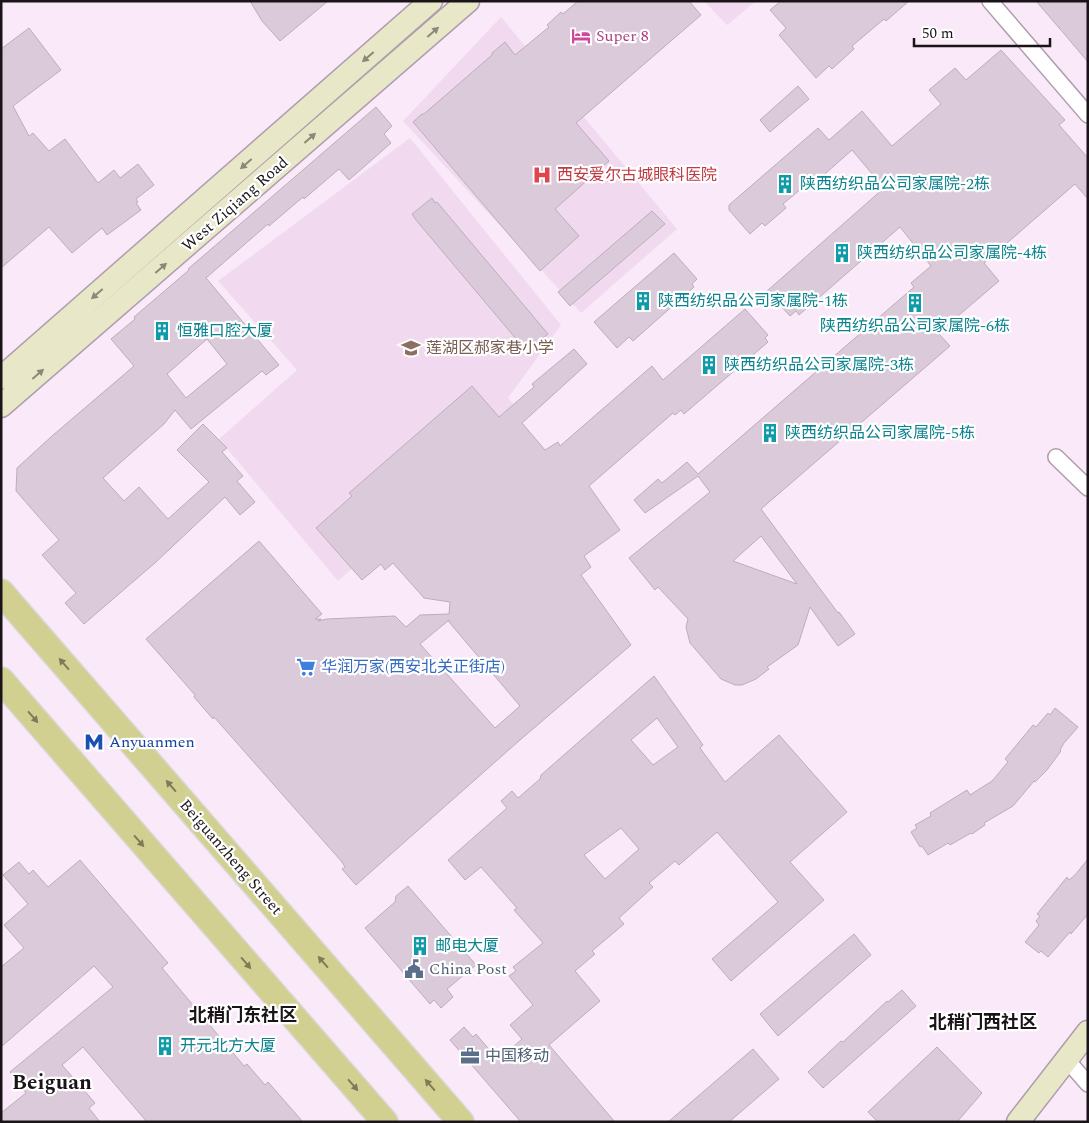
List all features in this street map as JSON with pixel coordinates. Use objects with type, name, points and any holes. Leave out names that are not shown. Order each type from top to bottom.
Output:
[{"type":"main road","name":"West Ziqiang Road","points":[[1,406],[468,1]]},
{"type":"main road","name":"West Ziqiang Road","points":[[1,378],[420,5]]},
{"type":"main road","name":"Beiguanzheng Street","points":[[1,592],[462,1122]]},
{"type":"main road","points":[[1,680],[385,1122]]},
{"type":"main road","points":[[1018,1122],[1088,1032]]},
{"type":"street","points":[[990,1],[1088,115]]},
{"type":"street","points":[[1056,457],[1088,488]]},
{"type":"street","points":[[1067,1060],[1088,1084]]},
{"type":"shaded area","points":[[704,1],[756,1],[727,25]]},
{"type":"shaded area","name":"西安爱尔古城眼科医院","points":[[501,17],[677,229],[581,313],[403,121]]},
{"type":"shaded area","name":"莲湖区郝家巷小学","points":[[410,138],[561,325],[508,398],[524,416],[338,581],[219,439],[297,370],[218,281]]},
{"type":"building","points":[[250,1],[328,1],[280,41],[262,21]]},
{"type":"building","name":"西安爱尔古城眼科医院","points":[[578,1],[689,1],[701,15],[576,123],[609,161],[555,209],[579,236],[540,271],[413,122],[505,42],[515,55],[549,27],[547,25],[561,12],[563,14]]},
{"type":"building","points":[[781,1],[909,1],[852,46],[854,49],[832,69],[829,66],[816,78],[779,35],[786,28],[770,10]]},
{"type":"building","points":[[1036,1],[1088,1],[1088,62],[1066,36]]},
{"type":"building","points":[[29,28],[61,70],[13,106],[29,136],[33,133],[49,151],[65,139],[98,183],[114,170],[120,178],[138,164],[154,185],[136,199],[138,202],[136,203],[141,210],[107,235],[102,228],[72,253],[49,227],[1,268],[1,49]]},
{"type":"building","points":[[1001,50],[1065,120],[1059,125],[1088,158],[1088,199],[1075,184],[984,263],[999,281],[938,333],[950,346],[761,509],[855,634],[838,646],[810,607],[798,645],[767,667],[769,669],[756,679],[742,685],[735,685],[721,679],[690,643],[686,627],[688,619],[658,587],[655,590],[629,558],[710,492],[698,476],[645,513],[634,500],[658,479],[662,483],[687,462],[698,474],[914,287],[911,283],[931,266],[900,227],[799,315],[796,311],[790,316],[767,291],[884,188],[852,150],[810,187],[808,183],[783,204],[786,208],[765,226],[762,223],[750,234],[729,210],[729,205],[818,128],[829,140],[862,111],[892,146],[941,104],[929,90],[955,68],[966,80]],"holes":[[[761,536],[797,584],[733,561]]]},
{"type":"building","points":[[798,86],[809,99],[770,132],[760,120]]},
{"type":"building","points":[[376,107],[392,126],[384,134],[391,143],[349,180],[339,169],[304,199],[303,197],[269,226],[268,224],[206,278],[279,365],[266,375],[262,371],[191,429],[175,410],[164,424],[103,478],[124,501],[139,487],[168,519],[209,482],[177,450],[203,424],[227,448],[222,452],[243,476],[237,481],[255,502],[240,515],[225,497],[156,562],[84,624],[65,603],[76,593],[42,555],[59,540],[16,491],[17,468],[134,366],[111,339],[188,269]],"holes":[[[207,339],[227,364],[186,398],[167,374]]]},
{"type":"building","points":[[432,198],[548,334],[531,348],[527,343],[522,346],[412,214]]},
{"type":"building","points":[[652,211],[665,224],[570,306],[558,292]]},
{"type":"building","points":[[674,253],[697,279],[692,284],[694,287],[633,341],[629,337],[617,348],[594,322]]},
{"type":"building","points":[[745,309],[768,335],[765,338],[768,342],[684,414],[681,410],[675,415],[673,413],[589,486],[620,530],[584,556],[591,567],[581,575],[631,645],[356,885],[342,869],[345,867],[342,862],[214,717],[213,719],[194,697],[195,695],[146,639],[259,541],[322,614],[315,619],[321,619],[318,621],[395,616],[406,627],[420,615],[449,614],[450,602],[424,598],[393,563],[385,570],[381,564],[362,580],[316,528],[352,496],[349,493],[472,386],[499,417],[534,387],[532,384],[574,349],[587,364],[522,423],[545,450],[558,442],[560,446],[652,366],[663,380]],"holes":[[[449,620],[520,706],[495,728],[420,644]]]},
{"type":"building","points":[[654,676],[703,745],[700,748],[725,782],[779,735],[847,812],[790,862],[824,900],[731,981],[712,959],[778,902],[717,832],[679,865],[675,861],[649,883],[653,887],[619,918],[624,924],[592,951],[595,954],[575,971],[600,1001],[549,1045],[615,1122],[521,1122],[450,1040],[464,1027],[473,1037],[476,1034],[498,1060],[522,1039],[510,1025],[533,1005],[509,976],[516,971],[513,967],[543,943],[514,910],[517,908],[481,867],[465,880],[448,860],[507,808],[501,801],[512,791],[518,798],[540,779],[541,775]],"holes":[[[657,718],[678,747],[653,765],[631,740]],[[621,828],[639,849],[605,879],[584,855]]]},
{"type":"building","points":[[1055,708],[1078,727],[1064,743],[1061,751],[1047,770],[1034,781],[1013,806],[984,823],[985,825],[972,834],[950,845],[948,843],[928,855],[922,846],[920,847],[911,832],[917,828],[915,825],[931,816],[930,813],[967,790],[970,795],[992,781],[1008,762],[1005,759],[1033,725],[1036,727]]},
{"type":"building","points":[[1088,859],[1088,914],[1048,957],[1041,951],[1039,953],[1025,942],[1039,925],[1036,921],[1040,916],[1037,914],[1067,877],[1069,880],[1075,875]]},
{"type":"building","points":[[80,860],[168,963],[162,968],[244,1066],[247,1064],[265,1085],[268,1082],[303,1122],[147,1122],[83,1047],[62,1065],[95,1103],[89,1108],[100,1122],[1,1122],[1,1113],[26,1093],[10,1072],[113,987],[94,966],[1,1047],[1,967],[24,948],[4,925],[28,904],[3,875],[19,862],[29,874],[33,870],[48,887]]},
{"type":"building","name":"邮电大厦","points":[[408,886],[476,965],[447,989],[453,997],[441,1008],[434,1000],[430,1004],[365,928],[395,902],[396,896]]},
{"type":"building","points":[[854,934],[871,955],[778,1036],[760,1014]]},
{"type":"building","points":[[902,990],[916,1006],[823,1088],[808,1072],[841,1041],[843,1042],[887,1001]]},
{"type":"building","points":[[937,1047],[982,1093],[957,1122],[878,1122],[868,1112]]},
{"type":"building","points":[[753,1049],[779,1079],[729,1122],[668,1122]]},
{"type":"place","name":"Super 8","points":[[581,36]]},
{"type":"place","name":"西安爱尔古城眼科医院","points":[[542,175]]},
{"type":"place","name":"陕西纺织品公司家属院-2栋","points":[[785,184]]},
{"type":"place","name":"陕西纺织品公司家属院-4栋","points":[[842,253]]},
{"type":"place","name":"陕西纺织品公司家属院-1栋","points":[[643,301]]},
{"type":"place","name":"陕西纺织品公司家属院-6栋","points":[[915,303]]},
{"type":"place","name":"恒雅口腔大厦","points":[[162,331]]},
{"type":"place","name":"莲湖区郝家巷小学","points":[[411,348]]},
{"type":"place","name":"陕西纺织品公司家属院-3栋","points":[[709,365]]},
{"type":"place","name":"陕西纺织品公司家属院-5栋","points":[[770,433]]},
{"type":"place","name":"华润万家(西安北关正街店)","points":[[306,667]]},
{"type":"place","name":"Anyuanmen","points":[[94,742]]},
{"type":"place","name":"邮电大厦","points":[[420,946]]},
{"type":"place","name":"China Post","points":[[414,969]]},
{"type":"place","name":"开元北方大厦","points":[[165,1046]]},
{"type":"place","name":"中国移动","points":[[470,1056]]},
{"type":"district","name":"北稍门东社区","points":[[243,1015]]},
{"type":"district","name":"北稍门西社区","points":[[983,1022]]},
{"type":"district","name":"Beiguan","points":[[52,1083]]}]
